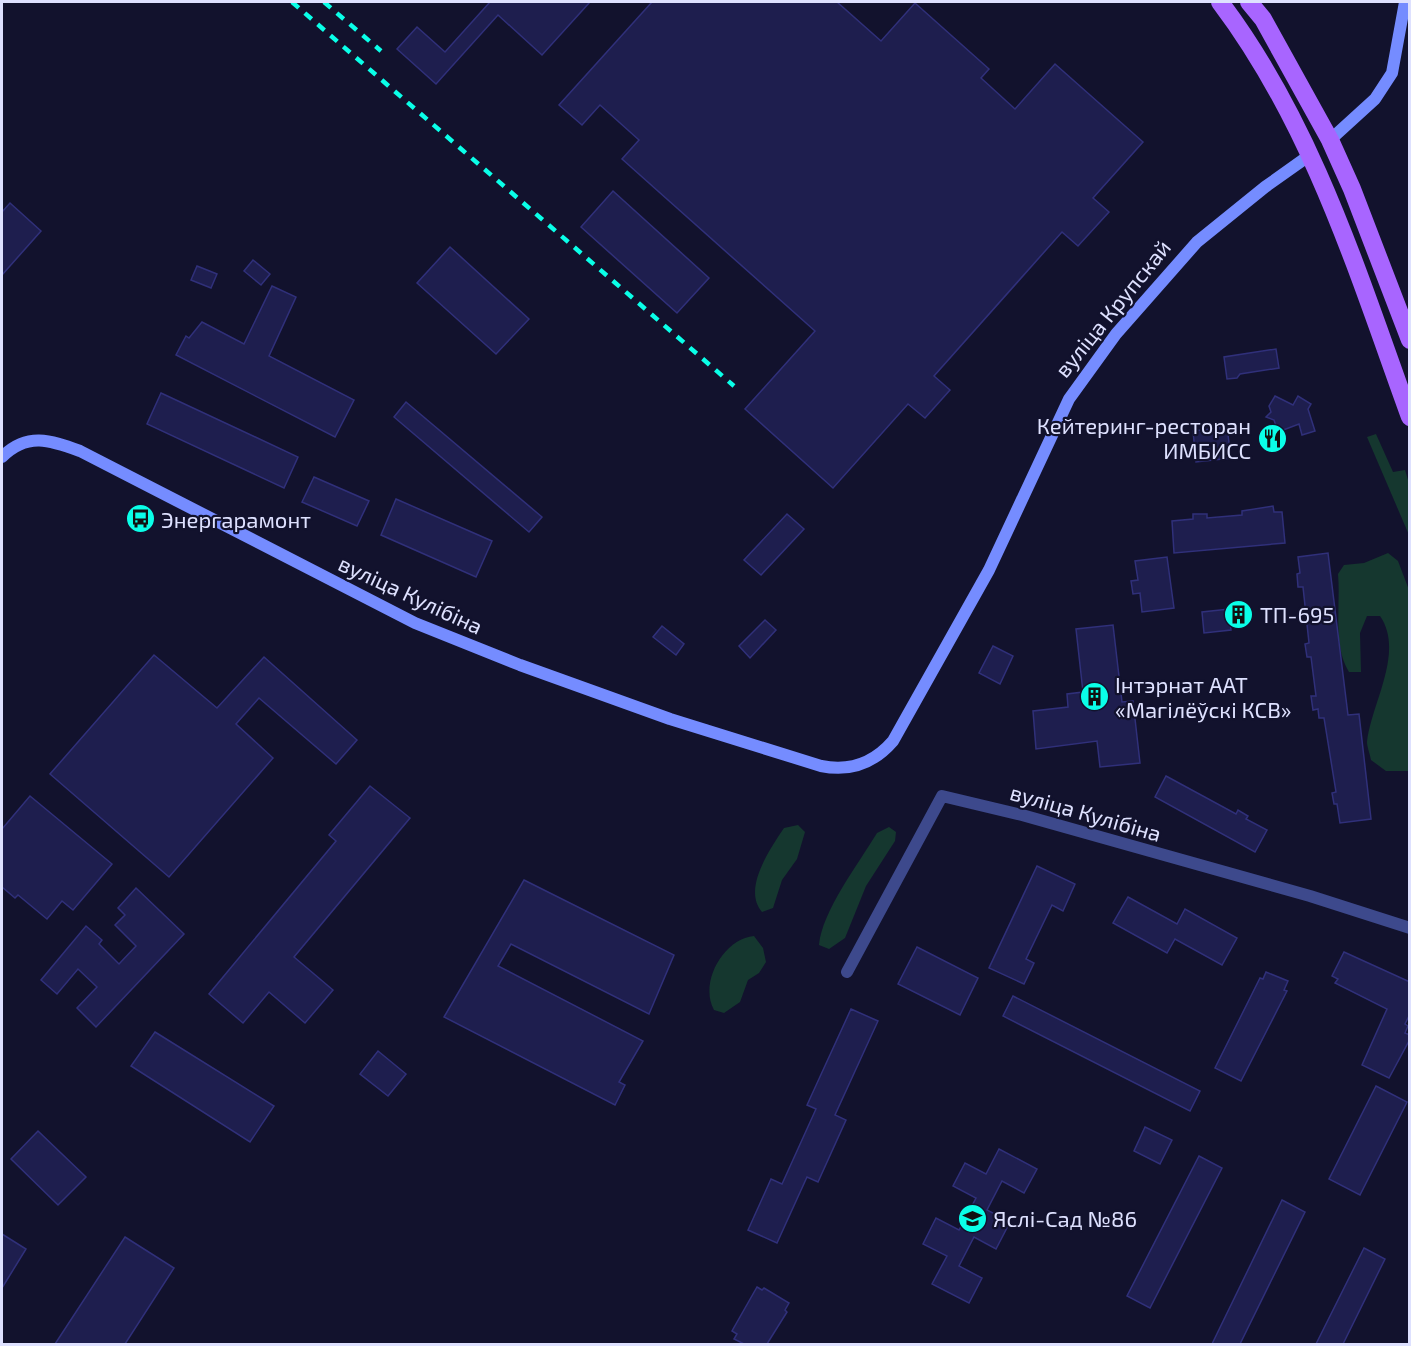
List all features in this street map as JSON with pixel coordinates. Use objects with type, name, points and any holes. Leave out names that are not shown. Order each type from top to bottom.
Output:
[{"type":"main road","points":[[1220,2],[1249,40],[1311,155],[1331,200],[1410,417]]},
{"type":"main road","points":[[1249,2],[1263,19],[1330,140],[1352,189],[1410,340]]},
{"type":"main road","points":[[1311,155],[1375,99],[1392,73],[1405,2]]},
{"type":"main road","name":"вуліца Крупскай","points":[[821,766],[831,768],[862,766],[882,755],[893,741],[988,570],[1070,399],[1116,334],[1197,242],[1258,193],[1311,155]]},
{"type":"main road","name":"вуліца Кулібіна","points":[[2,457],[12,446],[46,438],[80,451],[415,623],[520,665],[659,715],[821,766]]},
{"type":"street","name":"вуліца Кулібіна","points":[[847,972],[942,796],[1022,815],[1311,896],[1410,928]]},
{"type":"green space","points":[[1376,434],[1393,472],[1405,470],[1409,483],[1409,535],[1367,437]]},
{"type":"green space","points":[[1388,553],[1398,561],[1409,590],[1409,771],[1386,771],[1371,760],[1367,746],[1388,662],[1387,630],[1380,616],[1367,616],[1360,633],[1361,672],[1349,672],[1339,637],[1338,574],[1344,565],[1364,563]]},
{"type":"green space","points":[[798,825],[805,832],[797,859],[782,880],[773,908],[762,912],[755,892],[760,869],[784,828]]},
{"type":"green space","points":[[889,827],[896,832],[895,841],[866,886],[845,938],[829,949],[819,945],[827,917],[842,888],[877,833]]},
{"type":"green space","points":[[754,936],[763,948],[766,962],[759,973],[748,980],[740,1002],[724,1013],[714,1010],[710,999],[710,987],[717,964],[733,945]]},
{"type":"building","points":[[490,2],[590,2],[542,55],[498,15],[436,84],[397,49],[417,27],[445,52]]},
{"type":"building","points":[[652,2],[837,2],[881,41],[915,3],[989,69],[981,78],[1015,109],[1055,64],[1143,142],[1093,198],[1109,212],[1078,246],[1062,232],[934,376],[950,390],[925,418],[908,404],[833,488],[745,409],[815,331],[622,159],[639,140],[600,105],[582,125],[559,105]]},
{"type":"building","points":[[613,191],[709,278],[677,313],[581,227]]},
{"type":"building","points":[[10,203],[41,231],[2,275],[2,212]]},
{"type":"building","points":[[450,247],[529,319],[496,354],[417,283]]},
{"type":"building","points":[[253,260],[270,274],[261,285],[244,271]]},
{"type":"building","points":[[197,266],[217,274],[211,288],[191,280]]},
{"type":"building","points":[[272,286],[296,297],[269,356],[354,400],[335,437],[176,355],[186,336],[189,338],[202,322],[244,344]]},
{"type":"building","points":[[1276,349],[1279,368],[1240,374],[1237,378],[1227,379],[1224,357]]},
{"type":"building","points":[[161,393],[298,457],[284,488],[147,424]]},
{"type":"building","points":[[1275,396],[1293,405],[1298,396],[1311,404],[1308,409],[1315,431],[1302,435],[1299,424],[1278,432],[1274,420],[1266,417],[1271,412],[1269,406]]},
{"type":"building","points":[[406,402],[542,517],[529,532],[394,417]]},
{"type":"building","points":[[1227,427],[1231,458],[1196,462],[1193,431]]},
{"type":"building","points":[[314,477],[369,501],[357,526],[302,502]]},
{"type":"building","points":[[396,499],[492,541],[476,577],[381,535]]},
{"type":"building","points":[[1273,506],[1274,512],[1282,512],[1285,543],[1174,553],[1172,521],[1193,519],[1193,514],[1207,514],[1207,518],[1242,515],[1242,511]]},
{"type":"building","points":[[787,514],[804,529],[761,575],[744,560]]},
{"type":"building","points":[[1328,553],[1348,715],[1359,714],[1371,819],[1340,823],[1337,804],[1334,804],[1332,793],[1336,792],[1324,718],[1319,718],[1318,709],[1313,710],[1311,696],[1316,696],[1311,657],[1307,657],[1305,644],[1309,643],[1303,587],[1298,587],[1297,574],[1300,573],[1298,557]]},
{"type":"building","points":[[1167,557],[1174,608],[1142,612],[1140,593],[1133,594],[1131,581],[1138,580],[1135,561]]},
{"type":"building","points":[[1248,607],[1250,619],[1230,621],[1231,630],[1204,633],[1202,612]]},
{"type":"building","points":[[765,620],[776,630],[750,658],[739,646]]},
{"type":"building","name":"Інтэрнат ААТ «Магілёўскі КСВ»","points":[[1113,625],[1122,702],[1133,701],[1140,763],[1100,767],[1097,741],[1036,749],[1033,711],[1068,707],[1067,694],[1083,692],[1076,629]]},
{"type":"building","points":[[662,626],[684,644],[676,655],[653,637]]},
{"type":"building","points":[[993,646],[1013,656],[1000,684],[979,673]]},
{"type":"building","points":[[154,655],[217,708],[264,657],[357,740],[336,764],[259,698],[236,724],[273,758],[169,877],[50,774]]},
{"type":"building","points":[[1166,776],[1236,814],[1238,810],[1248,816],[1246,819],[1267,830],[1255,852],[1155,797]]},
{"type":"building","points":[[370,786],[410,818],[294,957],[333,990],[305,1023],[269,992],[243,1023],[209,994],[336,841],[329,835]]},
{"type":"building","points":[[30,796],[112,864],[73,910],[62,901],[47,919],[18,895],[15,898],[2,887],[2,829]]},
{"type":"building","points":[[1037,866],[1075,884],[1063,911],[1052,905],[1026,959],[1034,963],[1024,984],[989,968]]},
{"type":"building","points":[[524,880],[674,955],[649,1014],[511,944],[498,966],[643,1041],[619,1082],[625,1085],[615,1105],[444,1017]]},
{"type":"building","points":[[136,888],[184,934],[96,1027],[77,1008],[97,987],[78,969],[57,994],[41,980],[86,926],[102,940],[99,944],[119,964],[136,946],[115,925],[125,915],[118,908]]},
{"type":"building","points":[[1128,897],[1177,924],[1185,909],[1237,938],[1222,965],[1175,939],[1167,953],[1113,923]]},
{"type":"building","points":[[917,947],[978,978],[960,1015],[898,984]]},
{"type":"building","points":[[1344,952],[1410,982],[1410,1014],[1405,1024],[1408,1026],[1405,1033],[1410,1035],[1410,1039],[1389,1078],[1362,1065],[1387,1009],[1335,983],[1338,979],[1332,976]]},
{"type":"building","points":[[1266,972],[1288,981],[1284,990],[1287,991],[1241,1081],[1215,1068],[1260,978],[1263,979]]},
{"type":"building","points":[[1013,996],[1200,1091],[1190,1111],[1003,1016]]},
{"type":"building","points":[[851,1009],[878,1021],[835,1115],[846,1120],[818,1182],[807,1177],[777,1243],[748,1230],[771,1179],[782,1184],[816,1109],[807,1105]]},
{"type":"building","points":[[155,1032],[274,1106],[250,1142],[131,1066]]},
{"type":"building","points":[[378,1051],[406,1074],[388,1096],[360,1074]]},
{"type":"building","points":[[1376,1086],[1407,1102],[1360,1195],[1329,1179]]},
{"type":"building","points":[[1145,1127],[1172,1140],[1160,1164],[1134,1151]]},
{"type":"building","points":[[38,1131],[86,1177],[58,1205],[11,1159]]},
{"type":"building","points":[[999,1149],[1037,1169],[1024,1193],[1002,1181],[987,1210],[1010,1222],[996,1249],[974,1237],[959,1266],[982,1278],[969,1303],[932,1284],[947,1256],[923,1244],[936,1218],[959,1230],[976,1198],[953,1186],[965,1163],[986,1174]]},
{"type":"building","points":[[1199,1156],[1222,1168],[1150,1308],[1127,1296]]},
{"type":"building","points":[[1282,1200],[1305,1212],[1240,1344],[1212,1344]]},
{"type":"building","points":[[2,1234],[26,1249],[2,1288]]},
{"type":"building","points":[[125,1237],[174,1268],[125,1344],[55,1344]]},
{"type":"building","points":[[1364,1248],[1385,1259],[1343,1344],[1316,1344]]},
{"type":"building","points":[[757,1287],[762,1290],[764,1288],[789,1303],[785,1310],[787,1312],[767,1344],[744,1344],[734,1339],[737,1334],[732,1331]]},
{"type":"railway","points":[[292,2],[734,386]]},
{"type":"railway","points":[[324,2],[381,51]]},
{"type":"place","name":"Кейтеринг-ресторан ИМБИСС","points":[[1272,438]]},
{"type":"place","name":"Энергарамонт","points":[[140,519]]},
{"type":"place","name":"ТП-695","points":[[1239,614]]},
{"type":"place","name":"Інтэрнат ААТ «Магілёўскі КСВ»","points":[[1094,697]]},
{"type":"place","name":"Яслі-Сад №86","points":[[972,1218]]}]
